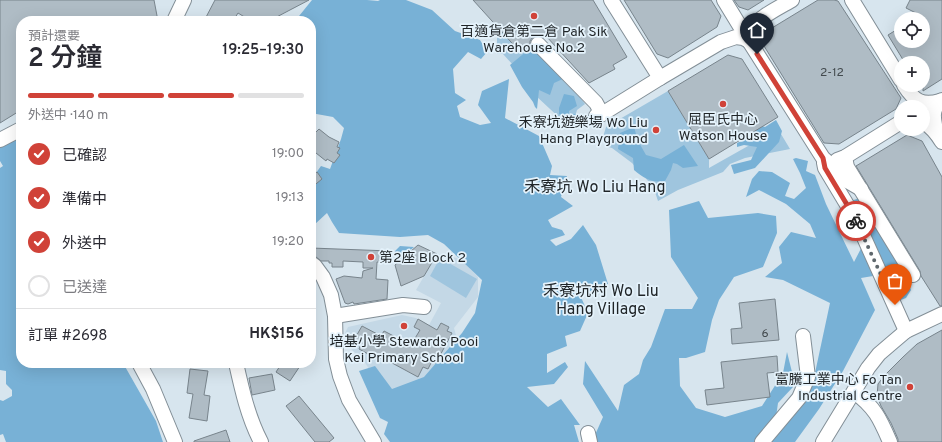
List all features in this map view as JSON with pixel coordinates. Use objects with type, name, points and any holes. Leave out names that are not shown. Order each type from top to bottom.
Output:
[{"type":"street","points":[[176,16],[184,0]]},
{"type":"street","points":[[611,0],[660,78]]},
{"type":"street","points":[[724,0],[823,158],[849,182],[861,189]]},
{"type":"street","points":[[749,41],[750,30],[759,20],[792,0]]},
{"type":"street","points":[[852,0],[894,69]]},
{"type":"street","points":[[538,44],[596,103],[599,115],[721,42],[736,37],[749,41]]},
{"type":"street","points":[[909,92],[913,97],[925,103],[932,104],[941,101]]},
{"type":"street","points":[[939,138],[934,111],[935,107],[941,101]]},
{"type":"street","points":[[823,158],[830,161],[845,157],[894,126]]},
{"type":"street","points":[[930,126],[939,138]]},
{"type":"street","points":[[0,140],[16,132]]},
{"type":"street","points":[[845,157],[846,167],[913,275]]},
{"type":"street","points":[[823,158],[825,168],[862,233],[906,331]]},
{"type":"street","points":[[316,267],[323,277],[331,295],[335,316],[336,359],[340,376],[348,400],[374,442]]},
{"type":"street","points":[[335,316],[403,305],[424,307]]},
{"type":"street","points":[[822,442],[868,368],[879,354],[906,331],[942,314]]},
{"type":"street","points":[[762,442],[799,398],[808,377],[803,336]]},
{"type":"street","points":[[142,368],[153,389],[175,442]]},
{"type":"street","points":[[237,368],[247,410],[261,442]]},
{"type":"street","points":[[854,392],[871,406],[879,417],[890,442]]},
{"type":"shaded area","points":[[312,0],[406,0],[432,10],[455,31],[480,40],[487,52],[481,59],[468,52],[453,69],[455,93],[466,100],[457,106],[460,117],[480,125],[491,123],[478,105],[482,91],[509,79],[505,118],[539,136],[552,166],[550,175],[567,176],[561,197],[573,206],[548,220],[552,227],[562,230],[565,235],[550,240],[556,246],[571,239],[583,225],[596,245],[608,284],[580,295],[588,313],[580,331],[565,336],[567,346],[547,354],[547,373],[565,362],[568,367],[554,384],[527,387],[548,407],[561,399],[580,425],[574,425],[579,442],[390,442],[384,434],[388,422],[380,418],[359,371],[375,366],[392,389],[424,377],[462,333],[475,313],[482,280],[444,244],[428,235],[400,237],[339,233],[327,213],[316,223],[316,173],[321,166],[330,169],[344,128],[333,117],[316,114],[316,16],[299,16]]},
{"type":"shaded area","points":[[497,26],[520,51],[538,41],[585,104],[577,110],[574,120],[564,122],[521,82],[525,78],[503,54],[497,54]]},
{"type":"shaded area","points":[[537,47],[565,78],[554,83],[550,95],[539,90],[537,109],[522,87],[510,65],[528,50]]},
{"type":"shaded area","name":"禾寮坑遊樂場 Wo Liu Hang Playground","points":[[668,91],[709,159],[709,168],[778,129],[790,149],[745,158],[730,164],[723,172],[678,190],[658,201],[649,182],[632,163],[612,148],[605,146],[603,137],[606,127]]},
{"type":"shaded area","points":[[564,94],[574,96],[577,106],[569,111],[569,114],[578,114],[577,120],[587,125],[584,128],[559,114],[559,108]]},
{"type":"shaded area","points":[[776,120],[782,131],[779,142],[755,168],[734,174],[731,165],[751,160],[757,147],[744,145],[737,147],[737,143],[746,139],[740,131],[753,123],[765,127]]},
{"type":"shaded area","points":[[634,127],[638,141],[646,155],[661,159],[684,145],[698,166],[683,168],[673,163],[665,181],[652,181],[642,176],[634,170],[633,158],[618,149],[620,133]]},
{"type":"shaded area","points":[[16,133],[16,368],[126,368],[156,421],[163,442],[6,442],[3,434],[0,435],[0,400],[3,401],[12,396],[12,390],[6,384],[6,371],[0,370],[0,168],[3,166],[0,161],[0,141]]},
{"type":"shaded area","points":[[796,158],[808,161],[806,171],[815,175],[826,204],[854,262],[868,235],[851,201],[860,198],[904,272],[911,290],[906,298],[898,301],[885,274],[861,278],[875,310],[843,371],[819,409],[795,442],[596,442],[595,435],[603,417],[583,384],[585,361],[618,411],[624,385],[639,374],[643,360],[651,347],[665,309],[692,309],[698,298],[671,257],[669,210],[699,201],[708,218],[758,213],[776,216],[777,233],[763,267],[734,277],[719,300],[712,320],[705,352],[686,358],[679,358],[680,386],[696,408],[725,417],[762,406],[783,373],[787,352],[792,372],[793,387],[778,403],[776,417],[795,394],[812,387],[830,303],[783,280],[765,277],[782,263],[779,247],[791,232],[816,238],[810,224],[786,204],[759,190],[746,197],[752,179],[759,171],[772,172],[790,183],[785,196],[794,199],[806,188],[793,159]]},
{"type":"shaded area","points":[[400,246],[414,247],[398,261],[394,262],[395,251]]},
{"type":"shaded area","name":"培基小學 Stewards Pooi Kei Primary School","points":[[437,254],[461,259],[478,277],[478,297],[454,328],[459,346],[434,374],[388,399],[364,361],[349,346],[345,333],[348,327],[402,315],[416,318],[429,325],[441,303],[416,290]]},
{"type":"shaded area","points":[[440,258],[477,279],[466,298],[430,276]]},
{"type":"building","points":[[0,0],[154,0],[157,16],[16,16],[16,113],[0,123]]},
{"type":"building","points":[[215,0],[309,0],[279,16],[243,16],[238,13],[236,16],[207,16]]},
{"type":"building","points":[[473,0],[593,0],[627,57],[613,65],[615,69],[589,83],[546,36],[543,38],[536,36],[532,38],[530,41],[530,46],[520,52]]},
{"type":"building","points":[[624,0],[711,0],[721,16],[717,27],[668,58],[657,54]]},
{"type":"building","points":[[734,0],[764,0],[748,10],[739,7]]},
{"type":"building","points":[[818,0],[838,1],[894,87],[894,92],[897,92],[901,98],[900,100],[894,100],[894,110],[839,144],[824,143],[764,46],[767,31]]},
{"type":"building","points":[[910,0],[942,0],[942,79],[930,87],[930,56],[901,56],[896,48],[930,48],[930,12],[914,12],[906,8]]},
{"type":"building","points":[[894,31],[894,45],[888,35]]},
{"type":"building","name":"屈臣氏中心 Watson House","points":[[728,55],[742,59],[778,117],[709,159],[668,91]]},
{"type":"building","points":[[319,129],[329,137],[339,142],[337,147],[340,148],[337,153],[340,155],[334,163],[327,159],[326,161],[316,153],[316,132]]},
{"type":"building","points":[[905,136],[922,141],[942,177],[942,306],[940,306],[921,276],[920,271],[856,166]]},
{"type":"building","points":[[316,173],[322,179],[316,184]]},
{"type":"building","points":[[418,245],[437,254],[424,276],[401,286],[395,265]]},
{"type":"building","points":[[316,248],[390,251],[389,263],[377,262],[376,279],[388,280],[387,299],[354,304],[353,302],[348,304],[345,303],[336,279],[344,276],[362,278],[363,271],[373,268],[363,268],[363,262],[343,261],[343,267],[332,267],[332,263],[329,263],[329,261],[321,261],[316,257]]},
{"type":"building","points":[[775,299],[779,340],[732,344],[731,329],[742,328],[739,303]]},
{"type":"building","points":[[418,319],[437,330],[441,323],[449,327],[447,331],[452,333],[436,363],[432,361],[428,369],[423,367],[418,377],[381,357],[379,360],[359,349],[361,344],[354,340],[362,326],[381,336],[384,331],[411,345],[420,330],[414,327]]},
{"type":"building","name":"富騰工業中心 Fo Tan Industrial Centre","points":[[942,330],[942,442],[898,442],[891,423],[877,396],[878,384],[884,376],[917,344]]},
{"type":"building","points":[[777,356],[778,372],[767,373],[770,397],[707,405],[705,390],[724,388],[721,362]]},
{"type":"building","points":[[279,368],[299,368],[290,381],[276,372]]},
{"type":"building","points":[[190,369],[208,371],[204,395],[210,396],[207,421],[189,418],[193,394],[187,393]]},
{"type":"building","points":[[272,374],[275,390],[252,395],[249,378]]},
{"type":"building","points":[[299,396],[334,438],[329,442],[315,442],[286,406]]},
{"type":"building","points":[[226,430],[230,442],[194,442],[194,441]]},
{"type":"way so far","points":[[856,221],[895,305]]},
{"type":"place","name":"百適貨倉第二倉 Pak Sik Warehouse No.2","points":[[534,16]]},
{"type":"place","name":"屈臣氏中心 Watson House","points":[[723,104]]},
{"type":"place","name":"禾寮坑遊樂場 Wo Liu Hang Playground","points":[[656,130]]},
{"type":"place","name":"第2座 Block 2","points":[[371,257]]},
{"type":"place","name":"培基小學 Stewards Pooi Kei Primary School","points":[[404,326]]},
{"type":"place","name":"富騰工業中心 Fo Tan Industrial Centre","points":[[910,387]]},
{"type":"district","name":"禾寮坑 Wo Liu Hang","points":[[595,186]]},
{"type":"district","name":"禾寮坑村 Wo Liu Hang Village","points":[[601,299]]},
{"type":"route","points":[[757,54],[823,158],[825,168],[856,221]]}]
